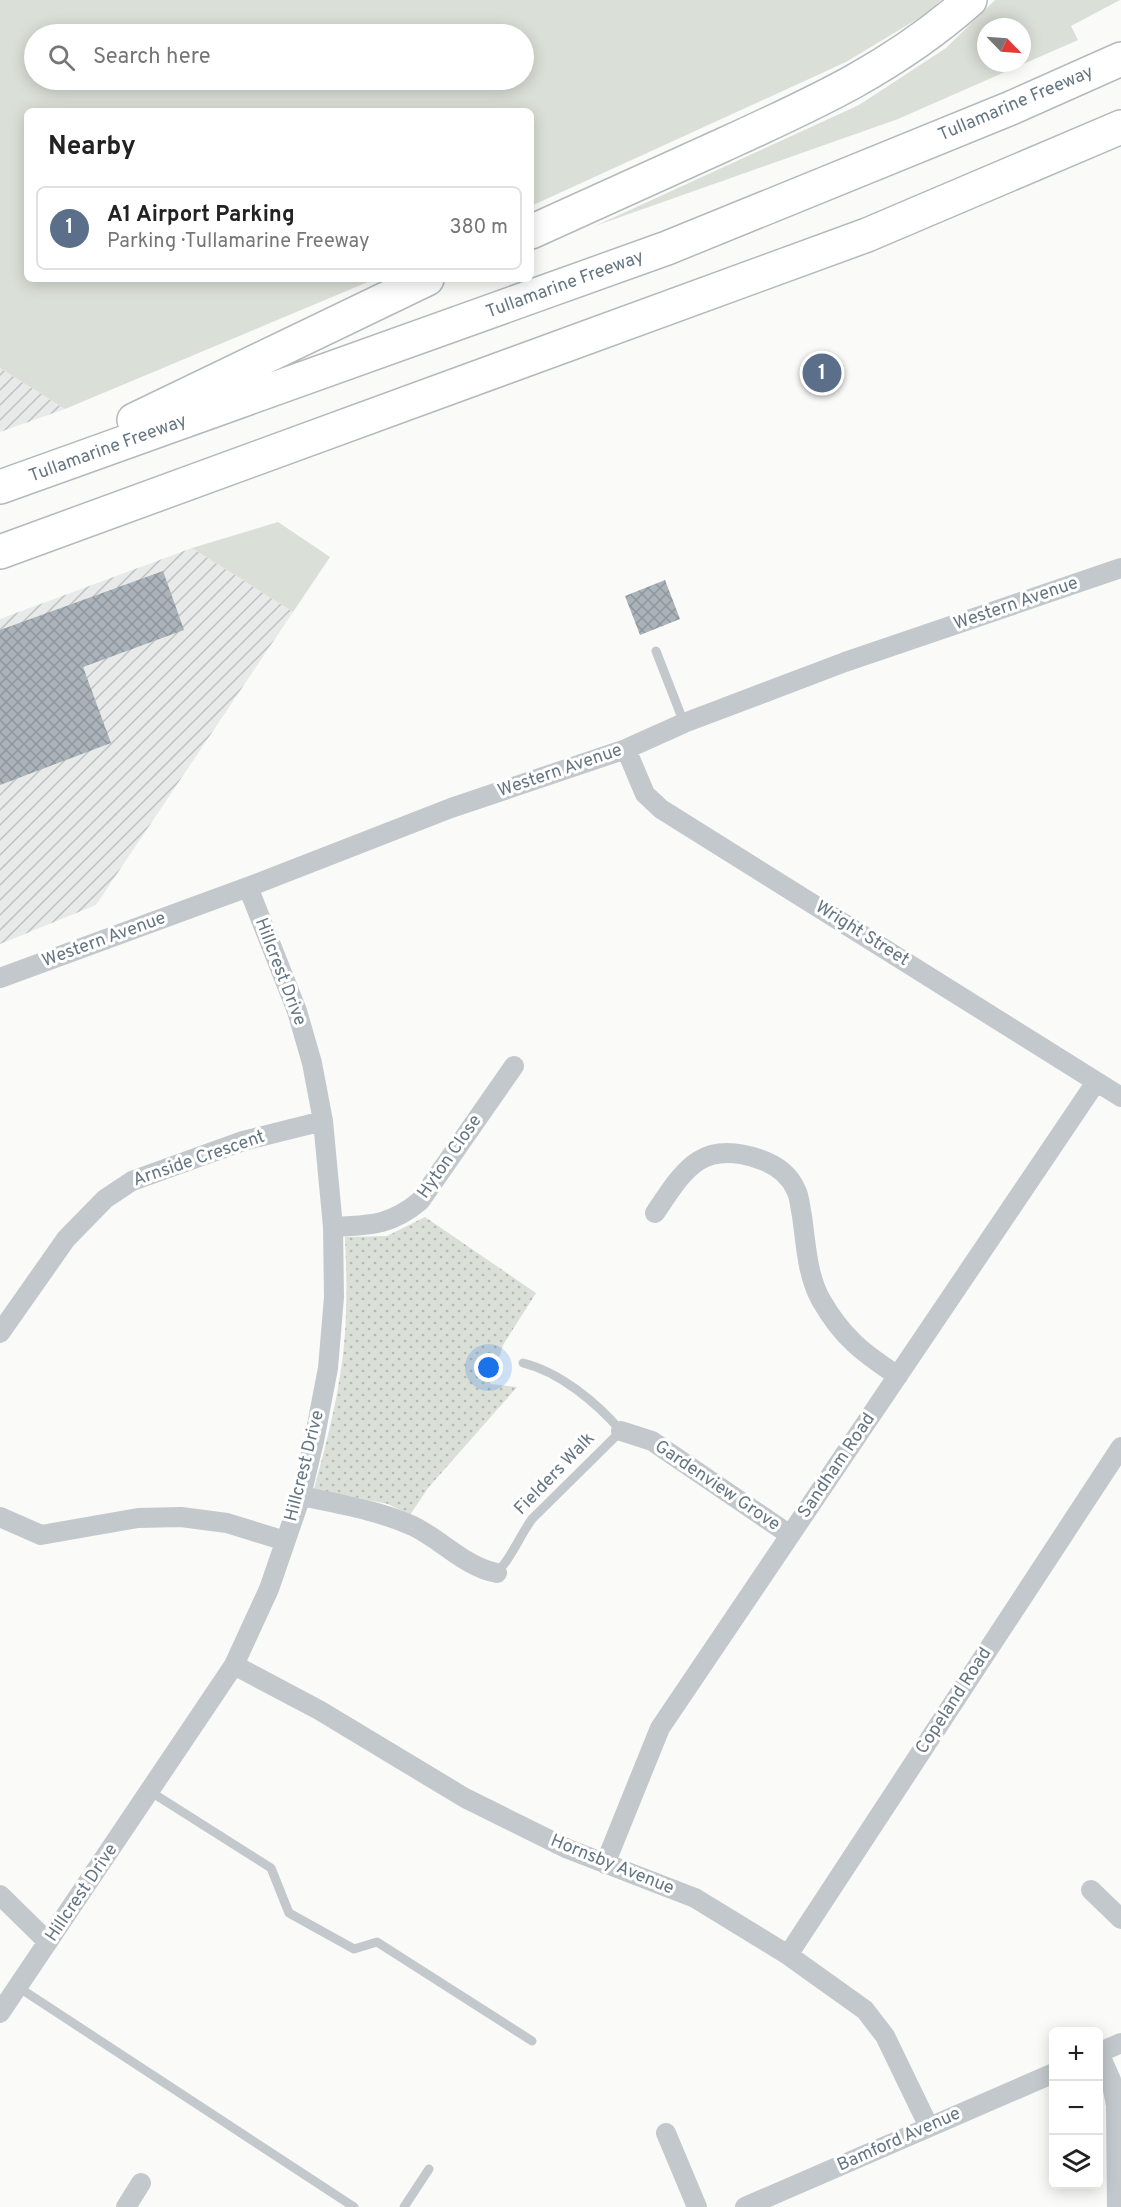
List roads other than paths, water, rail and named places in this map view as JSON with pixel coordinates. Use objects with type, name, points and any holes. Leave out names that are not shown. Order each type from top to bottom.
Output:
[{"type":"highway","points":[[534,231],[833,94],[894,60],[937,29],[970,0]]},
{"type":"highway","points":[[1011,108],[1121,50]]},
{"type":"highway","name":"Tullamarine Freeway","points":[[0,487],[667,248],[1011,108],[1121,59]]},
{"type":"highway","points":[[0,552],[867,235],[1121,127]]},
{"type":"highway","points":[[0,487],[421,282]]},
{"type":"street","name":"Western Avenue","points":[[0,978],[248,887],[451,808],[626,749],[684,723],[845,662],[1121,568]]},
{"type":"street","name":"Wright Street","points":[[626,749],[645,794],[661,809],[1121,1098]]},
{"type":"street","name":"Hillcrest Drive","points":[[0,2013],[234,1665],[268,1589],[302,1496],[328,1368],[334,1297],[333,1227],[323,1121],[312,1063],[297,1011],[248,887]]},
{"type":"street","name":"Hyton Close","points":[[333,1227],[379,1225],[402,1216],[420,1201],[514,1066]]},
{"type":"street","name":"Sandham Road","points":[[605,1864],[660,1728],[1096,1082]]},
{"type":"street","name":"Arnside Crescent","points":[[0,1333],[66,1239],[114,1193],[132,1181],[243,1141],[323,1121]]},
{"type":"street","points":[[655,1213],[682,1173],[710,1154],[741,1153],[771,1163],[787,1175],[797,1191],[811,1276],[820,1298],[844,1336],[858,1350],[898,1376]]},
{"type":"street","name":"Gardenview Grove","points":[[621,1431],[651,1441],[790,1534]]},
{"type":"street","name":"Copeland Road","points":[[788,1955],[1121,1447]]},
{"type":"street","points":[[302,1496],[382,1514],[415,1527],[482,1570],[497,1573]]},
{"type":"street","points":[[0,1517],[41,1535],[138,1518],[181,1517],[226,1523],[285,1541]]},
{"type":"street","name":"Hornsby Avenue","points":[[234,1665],[319,1710],[465,1798],[568,1849],[695,1898],[788,1955],[865,2010],[885,2036],[928,2127]]},
{"type":"street","points":[[1091,1890],[1121,1919]]},
{"type":"street","points":[[0,1895],[48,1941]]},
{"type":"street","points":[[1103,2051],[1121,2043]]},
{"type":"street","points":[[1103,2062],[1111,2080],[1116,2105],[1117,2207]]},
{"type":"street","name":"Bamford Avenue","points":[[745,2207],[1049,2075]]},
{"type":"street","points":[[666,2133],[697,2207]]},
{"type":"street","points":[[126,2207],[141,2183]]},
{"type":"lane","points":[[656,651],[684,723]]},
{"type":"lane","name":"Gardenview Grove","points":[[523,1364],[542,1368],[604,1411],[621,1431]]},
{"type":"lane","name":"Fielders Walk","points":[[497,1573],[506,1563],[521,1533],[532,1519],[621,1431]]},
{"type":"lane","points":[[150,1792],[271,1868],[289,1913],[354,1949],[377,1942],[532,2041]]},
{"type":"lane","points":[[18,1987],[354,2207]]},
{"type":"lane","points":[[404,2207],[429,2169]]},
{"type":"place","name":"A1 Airport Parking","points":[[822,373]]}]
